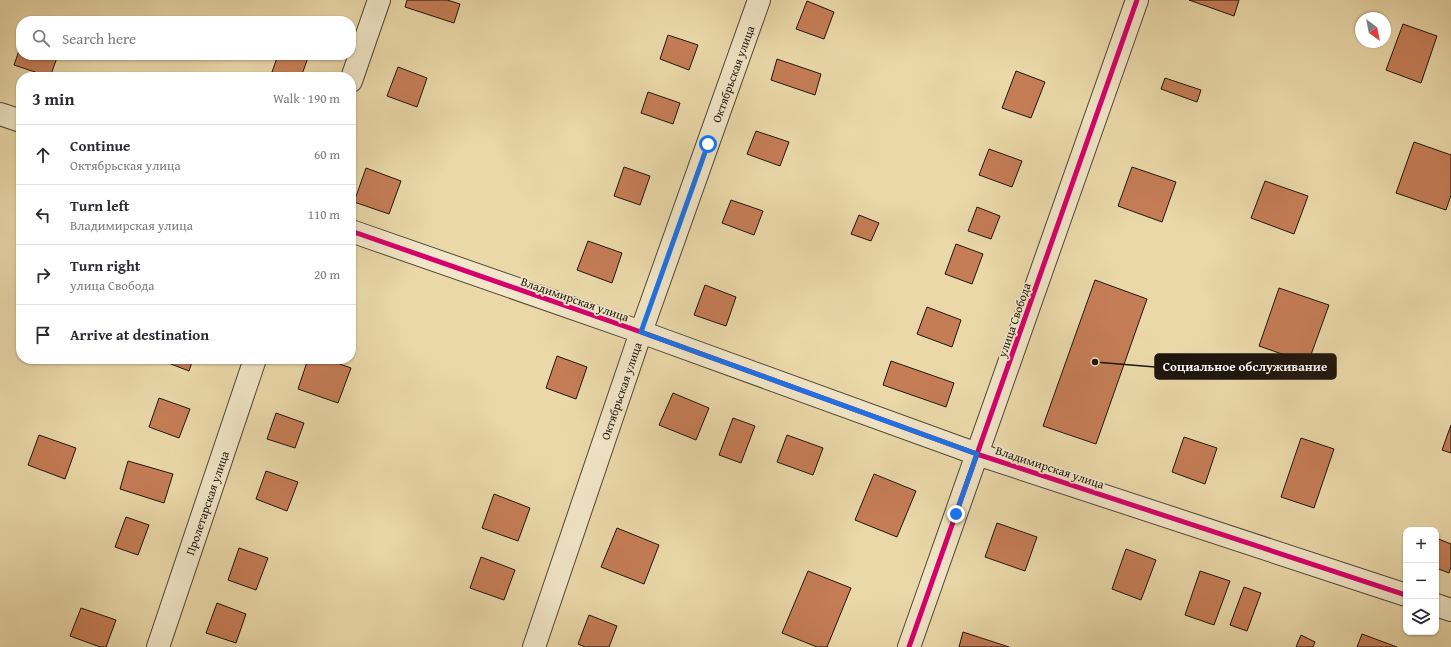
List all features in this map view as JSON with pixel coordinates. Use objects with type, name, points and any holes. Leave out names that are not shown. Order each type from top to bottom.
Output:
[{"type":"street","points":[[354,72],[379,0]]},
{"type":"street","name":"Октябрьская улица","points":[[534,647],[641,332],[759,0]]},
{"type":"street","name":"улица Свобода","points":[[909,647],[1137,0]]},
{"type":"street","points":[[0,114],[16,119]]},
{"type":"street","name":"Владимирская улица","points":[[356,233],[641,332],[977,454],[1403,594]]},
{"type":"street","name":"Пролетарская улица","points":[[158,647],[254,364]]},
{"type":"street","points":[[1439,606],[1451,610]]},
{"type":"building","points":[[407,0],[447,0],[460,4],[454,23],[405,7]]},
{"type":"building","points":[[1189,0],[1239,0],[1234,16]]},
{"type":"building","points":[[807,1],[834,12],[824,39],[796,29]]},
{"type":"building","points":[[1403,24],[1437,36],[1421,83],[1386,70]]},
{"type":"building","points":[[668,35],[698,45],[689,70],[660,59]]},
{"type":"building","points":[[16,59],[56,60],[52,72],[35,72],[14,65]]},
{"type":"building","points":[[777,59],[821,74],[815,95],[771,80]]},
{"type":"building","points":[[276,60],[307,60],[303,72],[272,72]]},
{"type":"building","points":[[398,67],[427,78],[417,107],[387,96]]},
{"type":"building","points":[[1016,71],[1045,82],[1031,118],[1002,108]]},
{"type":"building","points":[[1165,78],[1201,90],[1197,102],[1161,89]]},
{"type":"building","points":[[648,92],[680,103],[673,124],[641,113]]},
{"type":"building","points":[[756,131],[789,142],[780,166],[747,154]]},
{"type":"building","points":[[1414,142],[1451,155],[1451,195],[1446,210],[1396,193]]},
{"type":"building","points":[[989,149],[1022,161],[1012,187],[979,175]]},
{"type":"building","points":[[624,167],[650,176],[640,205],[614,196]]},
{"type":"building","points":[[1132,167],[1176,182],[1162,222],[1118,206]]},
{"type":"building","points":[[366,168],[401,181],[389,214],[356,203],[356,196]]},
{"type":"building","points":[[1265,181],[1308,196],[1294,234],[1251,218]]},
{"type":"building","points":[[731,200],[763,211],[754,235],[722,223]]},
{"type":"building","points":[[977,207],[1000,216],[991,239],[968,231]]},
{"type":"building","points":[[859,215],[879,223],[871,241],[851,234]]},
{"type":"building","points":[[588,241],[622,253],[612,283],[577,270]]},
{"type":"building","points":[[956,244],[983,254],[972,284],[945,274]]},
{"type":"building","points":[[1095,280],[1147,299],[1096,444],[1043,426]]},
{"type":"building","points":[[705,285],[736,297],[726,326],[694,315]]},
{"type":"building","points":[[1279,288],[1329,305],[1308,363],[1259,346]]},
{"type":"building","points":[[927,307],[961,320],[952,347],[917,334]]},
{"type":"building","points":[[557,356],[587,367],[576,399],[546,388]]},
{"type":"building","points":[[891,361],[954,383],[946,407],[883,385]]},
{"type":"building","points":[[171,364],[191,364],[189,371]]},
{"type":"building","points":[[306,364],[340,364],[351,368],[338,403],[298,389]]},
{"type":"building","points":[[673,393],[709,408],[696,440],[659,425]]},
{"type":"building","points":[[159,398],[190,409],[179,438],[149,427]]},
{"type":"building","points":[[276,413],[304,423],[295,448],[267,439]]},
{"type":"building","points":[[733,418],[755,426],[741,463],[719,455]]},
{"type":"building","points":[[1451,425],[1451,453],[1442,450]]},
{"type":"building","points":[[39,435],[76,448],[65,479],[28,465]]},
{"type":"building","points":[[787,435],[823,448],[813,475],[777,462]]},
{"type":"building","points":[[1184,437],[1217,448],[1205,484],[1172,472]]},
{"type":"building","points":[[1301,438],[1334,449],[1314,508],[1281,497]]},
{"type":"building","points":[[128,461],[173,474],[164,503],[120,489]]},
{"type":"building","points":[[266,471],[298,482],[287,511],[256,499]]},
{"type":"building","points":[[874,474],[916,491],[897,537],[855,520]]},
{"type":"building","points":[[494,494],[530,508],[518,541],[482,528]]},
{"type":"building","points":[[126,517],[149,525],[138,555],[115,547]]},
{"type":"building","points":[[997,523],[1037,537],[1025,571],[985,557]]},
{"type":"building","points":[[617,528],[659,545],[644,584],[601,567]]},
{"type":"building","points":[[1439,539],[1451,544],[1451,567],[1449,573],[1439,569]]},
{"type":"building","points":[[239,548],[268,558],[256,590],[228,580]]},
{"type":"building","points":[[1126,549],[1156,560],[1141,600],[1112,589]]},
{"type":"building","points":[[481,557],[515,570],[504,600],[470,588]]},
{"type":"building","points":[[808,571],[851,588],[827,647],[817,647],[782,633]]},
{"type":"building","points":[[1200,571],[1230,581],[1214,625],[1185,615]]},
{"type":"building","points":[[1244,587],[1261,593],[1247,631],[1230,625]]},
{"type":"building","points":[[217,603],[246,614],[236,643],[206,633]]},
{"type":"building","points":[[81,608],[116,620],[106,647],[100,647],[70,636]]},
{"type":"building","points":[[589,615],[617,626],[609,647],[585,647],[578,644]]},
{"type":"building","points":[[963,632],[1009,647],[959,647]]},
{"type":"building","points":[[1362,634],[1397,647],[1357,647]]},
{"type":"building","points":[[1301,635],[1315,642],[1313,647],[1296,647]]},
{"type":"cycle path","points":[[909,647],[1137,0]]},
{"type":"cycle path","points":[[356,233],[641,332],[977,454],[1403,594]]},
{"type":"place","name":"Социальное обслуживание","points":[[1095,362]]},
{"type":"route","points":[[708,144],[641,332],[977,454],[956,514]]}]
